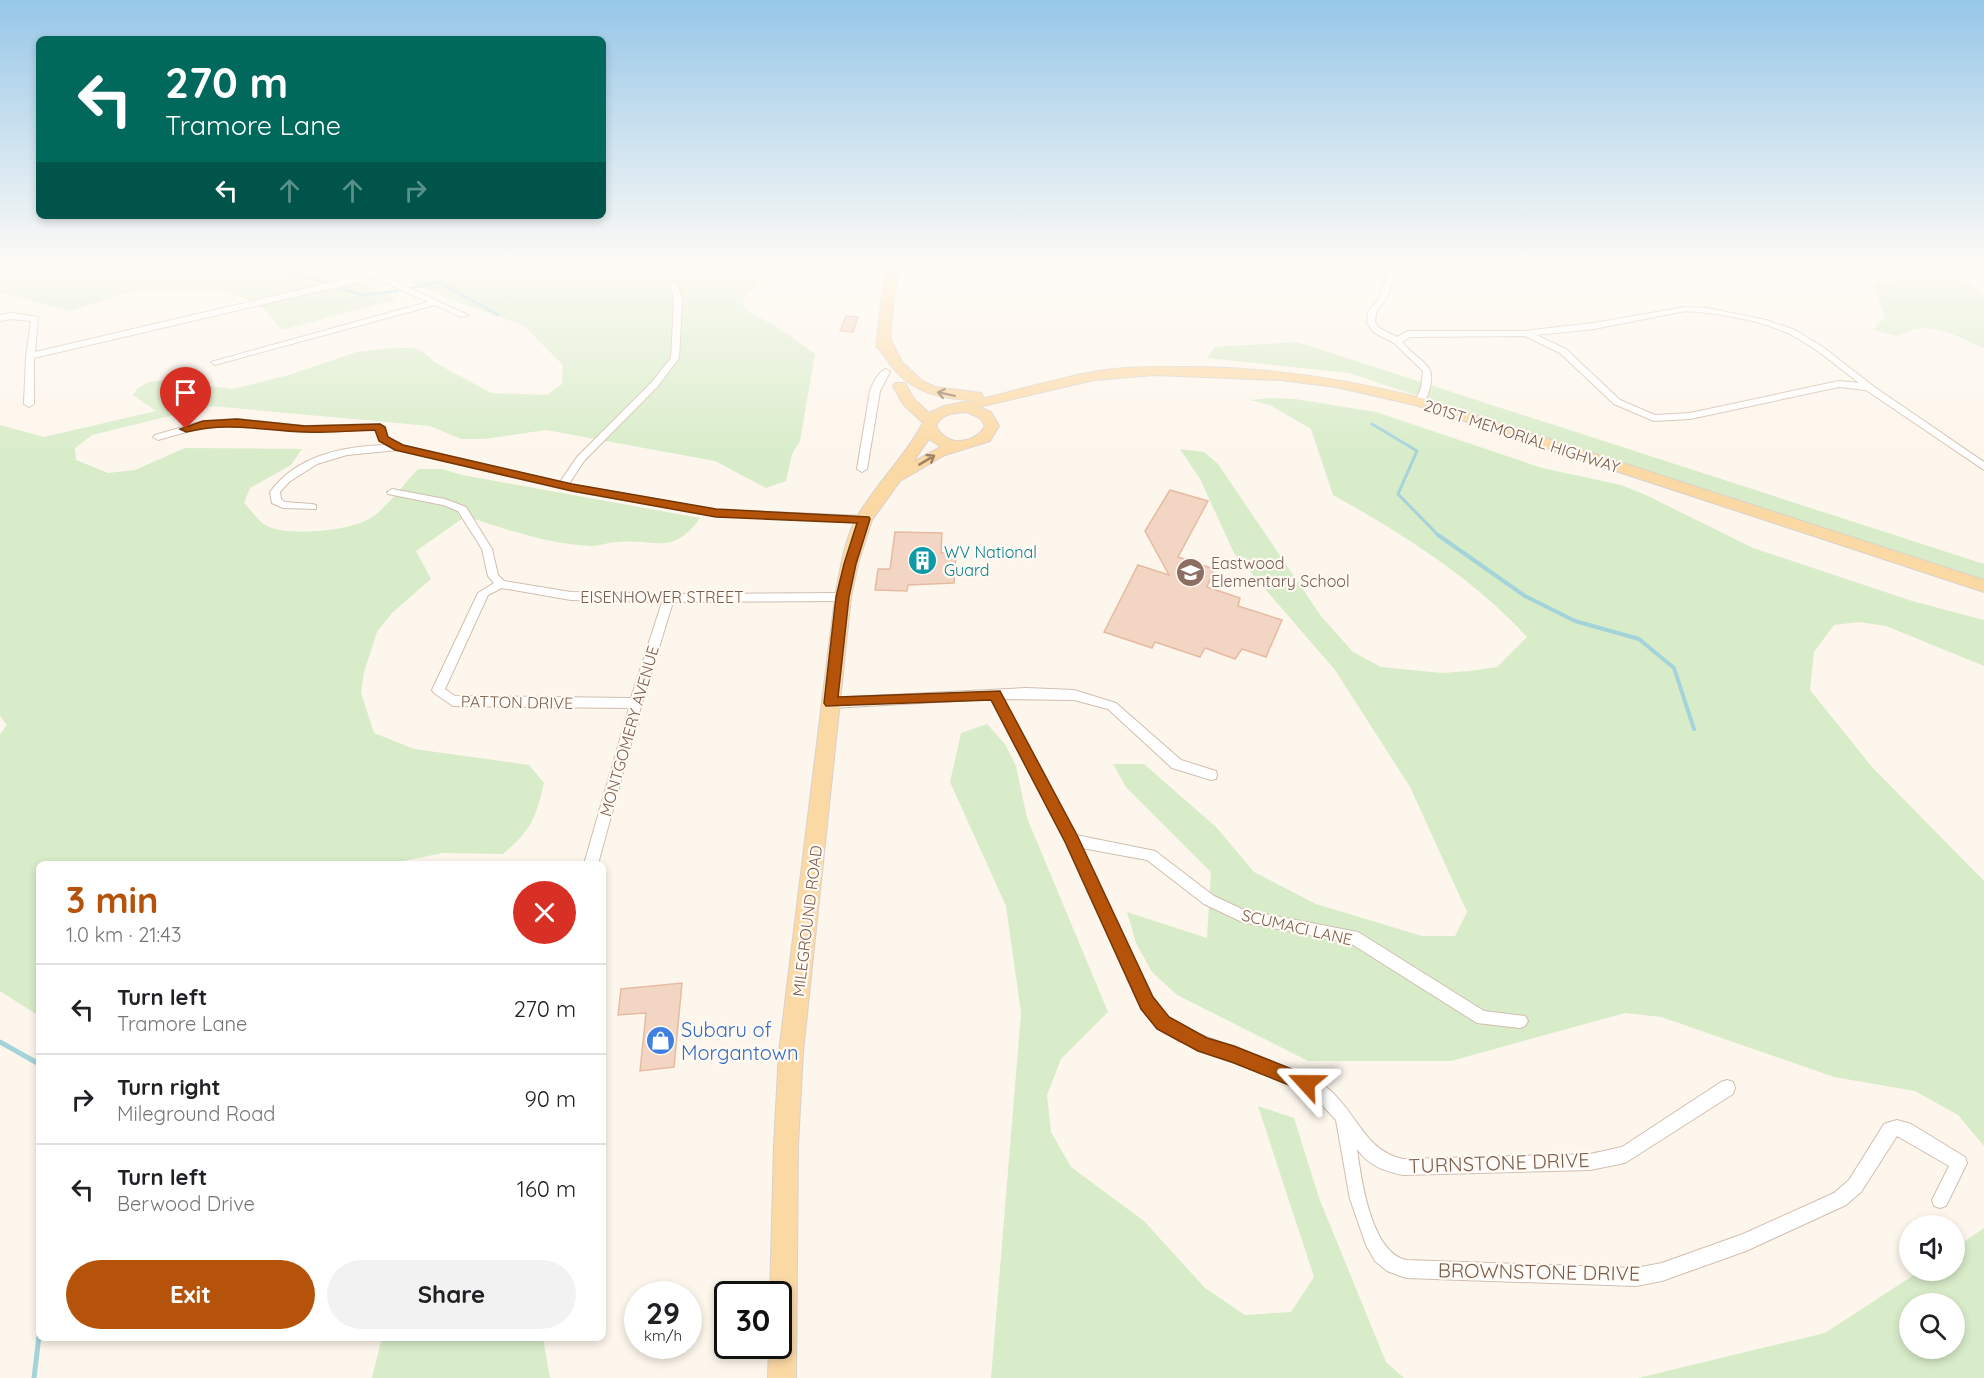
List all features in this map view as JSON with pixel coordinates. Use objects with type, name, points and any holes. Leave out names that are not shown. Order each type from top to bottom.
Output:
[{"type":"main road","points":[[884,329],[883,365],[886,372],[900,386],[935,405],[978,411],[986,415],[992,426],[990,432],[979,441],[960,445],[939,441],[934,437],[929,425],[908,401],[900,386]]},
{"type":"main road","points":[[883,336],[895,365],[904,374],[917,384],[941,393],[974,396],[1046,386]]},
{"type":"main road","name":"201ST MEMORIAL HIGHWAY","points":[[957,408],[1005,398],[1046,386],[1113,373],[1146,370],[1234,372],[1308,378],[1366,388],[1420,402],[1984,586]]},
{"type":"main road","name":"201ST MEMORIAL HIGHWAY","points":[[992,426],[1009,407],[1046,386]]},
{"type":"main road","points":[[929,425],[940,412],[957,408]]},
{"type":"main road","name":"MILEGROUND ROAD","points":[[782,1378],[786,1145],[791,1052],[843,597],[850,564],[864,519],[896,478],[929,425]]},
{"type":"main road","name":"MILEGROUND ROAD","points":[[896,478],[940,452],[960,445]]},
{"type":"street","points":[[29,404],[30,356],[34,329]]},
{"type":"street","points":[[30,356],[144,329]]},
{"type":"street","points":[[215,362],[335,329]]},
{"type":"street","points":[[563,486],[580,459],[656,384],[675,358],[677,329]]},
{"type":"street","points":[[1376,329],[1396,341],[1426,368],[1429,380],[1420,402]]},
{"type":"street","points":[[1396,341],[1408,334],[1524,334],[1565,329]]},
{"type":"street","points":[[1784,329],[1820,349],[1870,388],[1984,467]]},
{"type":"street","points":[[1524,334],[1563,351],[1617,402],[1654,418],[1690,416],[1839,384],[1870,388]]},
{"type":"street","points":[[862,469],[875,391],[886,372]]},
{"type":"street","points":[[158,437],[203,424],[237,422],[305,429],[380,427],[383,438],[399,447],[563,486],[716,513],[864,519]]},
{"type":"street","points":[[312,507],[284,505],[276,501],[275,492],[282,482],[321,458],[378,448],[399,447]]},
{"type":"street","points":[[392,492],[445,502],[462,509],[487,549],[493,576],[501,584]]},
{"type":"street","name":"PATTON DRIVE","points":[[501,584],[484,593],[438,690],[453,701],[636,703]]},
{"type":"street","name":"EISENHOWER STREET","points":[[501,584],[571,596],[843,597]]},
{"type":"street","name":"MONTGOMERY AVENUE","points":[[592,861],[636,703],[669,598]]},
{"type":"street","points":[[831,703],[1026,693],[1074,695],[1112,706],[1177,764],[1211,775]]},
{"type":"street","name":"TURNSTONE DRIVE","points":[[995,695],[1072,840],[1147,1003],[1163,1023],[1204,1045],[1306,1083],[1327,1098],[1368,1151],[1384,1163],[1403,1167],[1590,1162],[1625,1155],[1727,1088]]},
{"type":"street","name":"SCUMACI LANE","points":[[1072,840],[1150,855],[1209,900],[1242,916],[1353,937],[1482,1018],[1520,1021]]},
{"type":"street","name":"BROWNSTONE DRIVE","points":[[1343,1116],[1360,1207],[1370,1234],[1381,1254],[1394,1265],[1406,1269],[1636,1277],[1662,1272],[1746,1242],[1848,1194],[1890,1130],[1897,1128],[1905,1130],[1959,1162],[1940,1200]]},
{"type":"green space","points":[[527,329],[781,329],[815,354],[800,441],[792,454],[786,481],[766,488],[715,461],[546,430],[484,439],[461,439],[430,426],[211,406],[92,435],[75,448],[76,460],[108,473],[135,470],[185,448],[302,449],[291,465],[250,488],[244,503],[267,526],[290,531],[337,529],[365,521],[386,505],[418,469],[442,469],[462,475],[700,518],[690,530],[672,542],[615,542],[591,546],[543,539],[466,516],[416,551],[431,579],[392,613],[377,632],[364,672],[361,693],[374,733],[414,749],[529,765],[544,783],[538,806],[526,830],[503,854],[443,853],[403,861],[36,861],[36,1014],[0,991],[0,734],[7,725],[0,716],[0,425],[44,437],[156,411],[133,395],[138,388],[149,382],[162,380],[233,389],[289,375],[357,352],[394,348],[414,348],[422,351],[436,363],[491,393],[547,395],[562,384],[563,365]]},
{"type":"green space","points":[[1874,329],[1916,329],[1898,336]]},
{"type":"green space","points":[[1938,329],[1984,329],[1984,348],[1951,334]]},
{"type":"green space","points":[[1297,342],[1984,564],[1984,583],[1349,373],[1208,358],[1214,347]]},
{"type":"green space","points":[[1295,399],[1376,412],[1542,468],[1621,485],[1753,548],[1912,601],[1984,620],[1984,666],[1886,626],[1859,622],[1834,625],[1814,652],[1810,690],[1872,767],[1984,881],[1984,1146],[1958,1115],[1915,1091],[1834,1077],[1661,1017],[1625,1013],[1451,1061],[1308,1061],[1177,995],[1152,972],[1136,943],[1127,912],[1207,938],[1211,872],[1126,787],[1113,764],[1144,764],[1216,827],[1254,872],[1316,904],[1422,936],[1455,936],[1467,912],[1410,787],[1335,670],[1234,553],[1200,479],[1180,449],[1204,452],[1218,464],[1321,616],[1353,652],[1381,667],[1442,673],[1470,671],[1497,667],[1527,637],[1484,595],[1436,558],[1333,495],[1311,429],[1270,405],[1250,400]]},
{"type":"green space","points":[[987,724],[1005,744],[1016,766],[1027,818],[1108,1012],[1061,1059],[1047,1095],[1051,1132],[1071,1167],[1144,1221],[1205,1288],[1245,1315],[1291,1312],[1314,1277],[1258,1106],[1294,1118],[1319,1198],[1386,1362],[1404,1378],[991,1378],[1021,1013],[1006,906],[950,782],[961,733]]},
{"type":"green space","points":[[1984,1228],[1984,1378],[1638,1378],[1825,1333],[1905,1281],[1965,1281],[1965,1241]]},
{"type":"green space","points":[[381,1341],[544,1341],[550,1378],[372,1378]]},
{"type":"building","points":[[841,329],[854,329],[853,332],[840,331]]},
{"type":"building","name":"Eastwood Elementary School","points":[[1170,490],[1208,501],[1178,557],[1214,569],[1207,587],[1240,598],[1238,606],[1282,620],[1266,657],[1242,649],[1235,659],[1205,648],[1200,657],[1155,642],[1152,648],[1104,632],[1138,565],[1169,575],[1145,531]]},
{"type":"building","name":"WV National Guard","points":[[895,532],[942,533],[941,553],[956,553],[954,583],[908,585],[907,591],[875,590],[878,569],[890,569]]},
{"type":"building","name":"Subaru of Morgantown","points":[[682,983],[674,1067],[640,1071],[646,1013],[618,1015],[621,989]]},
{"type":"waterway","points":[[1372,424],[1417,451],[1398,494],[1438,535]]},
{"type":"waterway","points":[[1438,535],[1525,596],[1575,621],[1639,639],[1674,668],[1694,729]]},
{"type":"waterway","points":[[0,1042],[36,1062]]},
{"type":"waterway","points":[[34,1378],[38,1341]]},
{"type":"place","name":"WV National Guard","points":[[923,561]]},
{"type":"place","name":"Eastwood Elementary School","points":[[1190,572]]},
{"type":"place","name":"Subaru of Morgantown","points":[[660,1041]]},
{"type":"route","points":[[186,429],[203,424],[237,422],[305,429],[380,427],[383,438],[399,447],[572,488],[716,513],[864,519],[850,564],[843,597],[831,703],[995,695],[1072,840],[1147,1003],[1163,1023],[1204,1045],[1272,1068],[1306,1083]]}]
